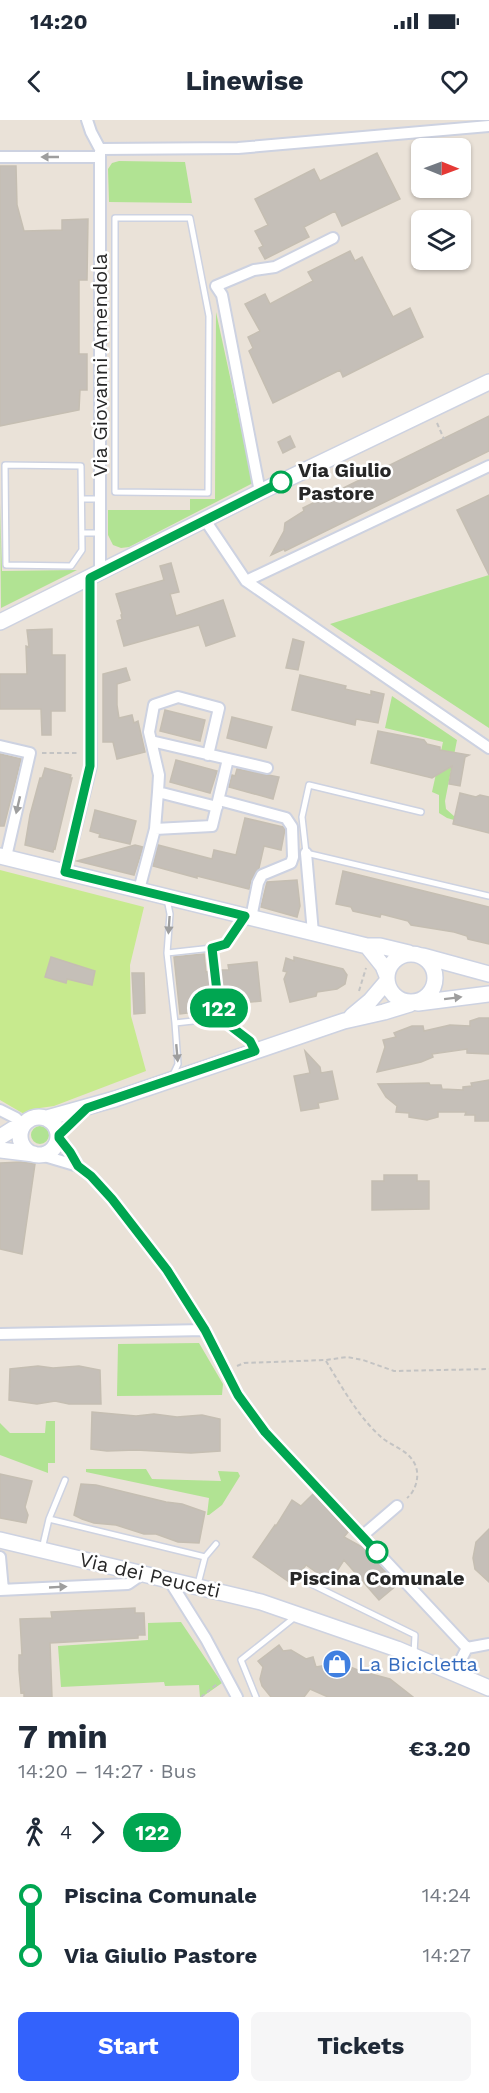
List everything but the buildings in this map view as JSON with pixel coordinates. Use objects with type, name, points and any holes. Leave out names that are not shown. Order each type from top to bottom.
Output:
[{"type":"main road","points":[[0,622],[260,492],[489,382]]},
{"type":"main road","points":[[3,856],[369,949],[380,946],[489,974]]},
{"type":"main road","points":[[369,949],[383,966],[389,988],[395,998],[414,1003],[489,994]]},
{"type":"main road","points":[[47,1118],[63,1112],[87,1108],[344,1021],[384,1012],[427,998],[434,988],[435,979],[435,970],[431,962],[416,954],[393,961],[387,979],[370,1001],[344,1021]]},
{"type":"main road","points":[[0,1150],[38,1155],[52,1150],[59,1137],[87,1108]]},
{"type":"main road","points":[[0,1137],[22,1126],[31,1118],[40,1116],[47,1118],[55,1125],[59,1137]]},
{"type":"main road","points":[[22,1126],[20,1137],[23,1146],[38,1155]]},
{"type":"main road","name":"Via dei Peuceti","points":[[0,1540],[244,1597],[299,1614],[414,1656],[489,1688]]},
{"type":"street","points":[[87,120],[100,153]]},
{"type":"street","points":[[0,157],[238,148],[489,126]]},
{"type":"street","name":"Via Giovanni Amendola","points":[[65,872],[90,766],[95,575],[100,533],[100,153]]},
{"type":"street","points":[[260,492],[222,295],[216,286],[254,270],[275,267],[333,238]]},
{"type":"street","points":[[246,581],[489,466]]},
{"type":"street","points":[[205,520],[246,581],[489,748]]},
{"type":"street","points":[[139,890],[155,829],[158,792],[159,775],[149,732],[153,705],[178,697],[219,708],[208,755]]},
{"type":"street","points":[[151,741],[267,768]]},
{"type":"street","points":[[0,746],[30,753],[3,856]]},
{"type":"street","points":[[155,829],[212,826],[228,759]]},
{"type":"street","points":[[158,792],[286,818],[292,827],[293,857],[291,863],[262,875],[248,917]]},
{"type":"street","points":[[306,853],[313,933]]},
{"type":"street","points":[[0,1110],[16,1118],[22,1126]]},
{"type":"street","points":[[59,1137],[78,1166],[100,1185],[167,1270],[205,1330],[238,1395],[265,1432],[467,1648]]},
{"type":"street","points":[[38,1155],[78,1166]]},
{"type":"street","points":[[0,1334],[205,1330]]},
{"type":"street","points":[[362,1536],[398,1506]]},
{"type":"street","points":[[0,1557],[1,1590],[128,1584],[144,1574]]},
{"type":"street","points":[[169,1580],[206,1639],[237,1697]]},
{"type":"street","points":[[467,1648],[489,1644]]},
{"type":"street","points":[[454,1672],[467,1648]]},
{"type":"lane","points":[[115,218],[190,218],[209,316],[208,493],[115,492],[115,321],[115,218]]},
{"type":"lane","points":[[100,286],[115,285]]},
{"type":"lane","points":[[100,321],[115,321]]},
{"type":"lane","points":[[100,390],[115,390]]},
{"type":"lane","points":[[100,423],[115,423]]},
{"type":"lane","points":[[5,465],[81,465],[82,533],[82,550],[71,566],[6,565],[5,465]]},
{"type":"lane","points":[[82,499],[100,499]]},
{"type":"lane","points":[[82,533],[100,533]]},
{"type":"lane","points":[[421,812],[309,785],[302,817],[306,853],[489,896]]},
{"type":"lane","points":[[167,897],[170,914],[167,953],[178,1064],[170,1080]]},
{"type":"lane","points":[[167,953],[212,948],[226,944],[248,917]]},
{"type":"lane","points":[[212,948],[220,1018]]},
{"type":"lane","points":[[175,1023],[220,1018],[250,1041],[255,1051]]},
{"type":"lane","points":[[42,1550],[49,1519],[65,1480]]},
{"type":"lane","points":[[49,1519],[205,1557]]},
{"type":"lane","points":[[198,1586],[205,1557],[216,1544]]},
{"type":"lane","points":[[309,1583],[415,1635],[414,1656]]},
{"type":"lane","points":[[256,1697],[241,1660],[299,1614]]},
{"type":"path","points":[[30,753],[90,753]]},
{"type":"path","points":[[358,993],[369,949]]},
{"type":"path","points":[[226,1372],[244,1363],[326,1360],[346,1357],[363,1360],[394,1371],[489,1369]]},
{"type":"path","points":[[326,1360],[367,1424],[413,1460],[417,1469],[417,1480],[413,1493],[398,1506]]},
{"type":"path","points":[[201,1697],[227,1677]]},
{"type":"green space","points":[[119,161],[185,162],[192,203],[109,202],[108,169],[112,163]]},
{"type":"green space","points":[[216,312],[253,483],[129,547],[121,548],[113,545],[108,535],[108,510],[190,510],[190,499],[215,499]]},
{"type":"green space","points":[[0,503],[2,571],[77,570],[1,608]]},
{"type":"green space","points":[[489,575],[489,728],[330,624]]},
{"type":"green space","points":[[392,696],[457,740],[445,801],[446,809],[455,817],[454,820],[439,813],[439,795],[432,792],[443,742],[385,728]]},
{"type":"green space","points":[[0,870],[144,907],[130,965],[131,1016],[146,1071],[54,1106],[33,1109],[24,1114],[0,1100]]},
{"type":"green space","points":[[36,1126],[44,1126],[49,1131],[47,1142],[36,1144],[31,1139],[31,1131]]},
{"type":"green space","points":[[199,1343],[223,1384],[222,1395],[117,1396],[118,1344]]},
{"type":"green space","points":[[46,1421],[55,1421],[55,1463],[48,1463],[48,1473],[0,1455],[0,1423],[10,1433],[45,1433]]},
{"type":"green space","points":[[86,1469],[146,1469],[152,1479],[221,1481],[218,1471],[238,1472],[240,1476],[222,1505],[207,1515],[209,1498],[86,1472]]},
{"type":"green space","points":[[181,1622],[222,1683],[202,1697],[200,1697],[199,1685],[165,1686],[164,1682],[61,1687],[58,1646],[148,1640],[148,1623]]},
{"type":"bus line","name":"122","points":[[281,482],[90,578],[90,766],[65,872],[245,916],[226,944],[212,948],[220,1018],[250,1041],[255,1051],[87,1108],[71,1122],[59,1138],[78,1166],[91,1176],[112,1199],[167,1270],[205,1330],[238,1395],[265,1432],[377,1552]]},
{"type":"place","name":"Via Giulio Pastore","points":[[281,482]]},
{"type":"place","name":"Piscina Comunale","points":[[377,1552]]},
{"type":"place","name":"La Bicicletta","points":[[337,1664]]}]
